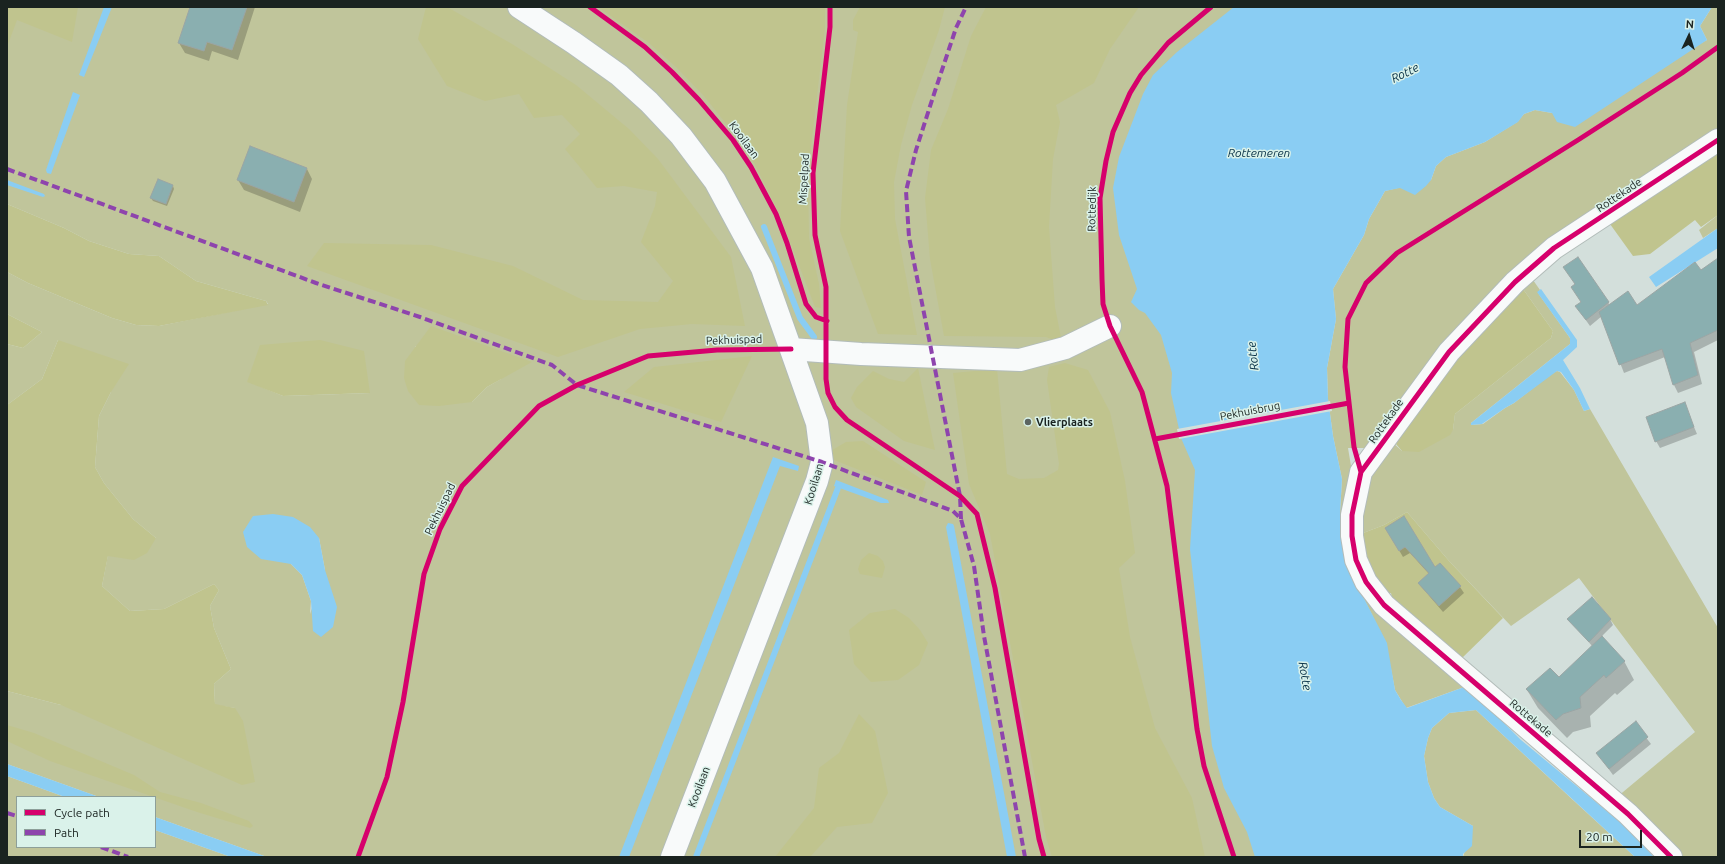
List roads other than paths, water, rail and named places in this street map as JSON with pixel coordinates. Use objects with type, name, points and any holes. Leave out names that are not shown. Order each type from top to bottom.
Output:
[{"type":"street","name":"Kooilaan","points":[[518,7],[574,43],[619,75],[649,102],[681,136],[715,181],[762,268],[817,423],[822,462],[817,481],[672,857]]},
{"type":"street","name":"Rottekade","points":[[1671,857],[1628,814],[1384,605],[1366,582],[1356,560],[1352,536],[1352,515],[1361,472],[1449,352],[1515,282],[1554,248],[1718,140]]},
{"type":"street","points":[[791,349],[861,354],[1020,360],[1065,348],[1110,326]]},
{"type":"water","points":[[104,7],[112,7],[84,77],[79,75]]},
{"type":"water","points":[[1234,7],[1712,7],[1700,26],[1707,40],[1575,127],[1557,122],[1552,113],[1535,110],[1524,114],[1518,122],[1485,142],[1446,157],[1436,166],[1431,180],[1415,195],[1400,188],[1385,191],[1369,219],[1364,235],[1333,289],[1336,319],[1327,368],[1328,399],[1333,436],[1342,479],[1340,513],[1341,531],[1355,581],[1387,643],[1395,690],[1401,700],[1407,708],[1467,686],[1521,740],[1626,827],[1654,857],[1635,857],[1476,710],[1449,713],[1432,728],[1424,756],[1428,782],[1434,798],[1440,807],[1473,826],[1472,846],[1463,854],[1463,857],[1255,857],[1247,832],[1224,788],[1212,746],[1190,549],[1195,470],[1181,438],[1171,393],[1172,373],[1161,335],[1145,313],[1139,310],[1131,302],[1137,289],[1119,235],[1113,188],[1119,157],[1143,94],[1153,75],[1177,52]]},
{"type":"water","points":[[73,92],[80,95],[51,174],[47,173],[46,170]]},
{"type":"water","points":[[7,180],[44,194],[45,196],[43,197],[7,185]]},
{"type":"water","points":[[1718,228],[1718,248],[1656,287],[1649,277]]},
{"type":"water","points":[[1541,289],[1577,340],[1577,347],[1563,360],[1580,388],[1590,409],[1584,411],[1574,390],[1561,372],[1557,371],[1514,403],[1482,424],[1471,425],[1471,423],[1570,344],[1570,338],[1537,292]]},
{"type":"water","points":[[773,457],[799,466],[798,471],[780,466],[629,857],[619,857]]},
{"type":"water","points":[[836,480],[888,500],[889,503],[881,503],[834,486]]},
{"type":"water","points":[[273,514],[293,517],[310,527],[319,538],[325,570],[337,607],[333,627],[321,637],[313,631],[311,601],[302,575],[291,564],[261,559],[247,547],[243,532],[253,516]]},
{"type":"water","points":[[948,523],[953,524],[954,526],[1016,857],[1007,857],[946,527]]},
{"type":"water","points":[[7,764],[96,796],[62,796],[7,776]]},
{"type":"water","points":[[156,817],[267,857],[231,857],[156,830]]},
{"type":"waterway","points":[[764,227],[800,318],[814,337]]},
{"type":"waterway","points":[[696,857],[838,488]]},
{"type":"place","name":"Vlierplaats","points":[[1028,422]]},
{"type":"water label","name":"Rotte","points":[[1405,73]]},
{"type":"water label","name":"Rottemeren","points":[[1259,153]]},
{"type":"water label","name":"Rotte","points":[[1253,356]]},
{"type":"water label","name":"Rotte","points":[[1305,676]]}]
